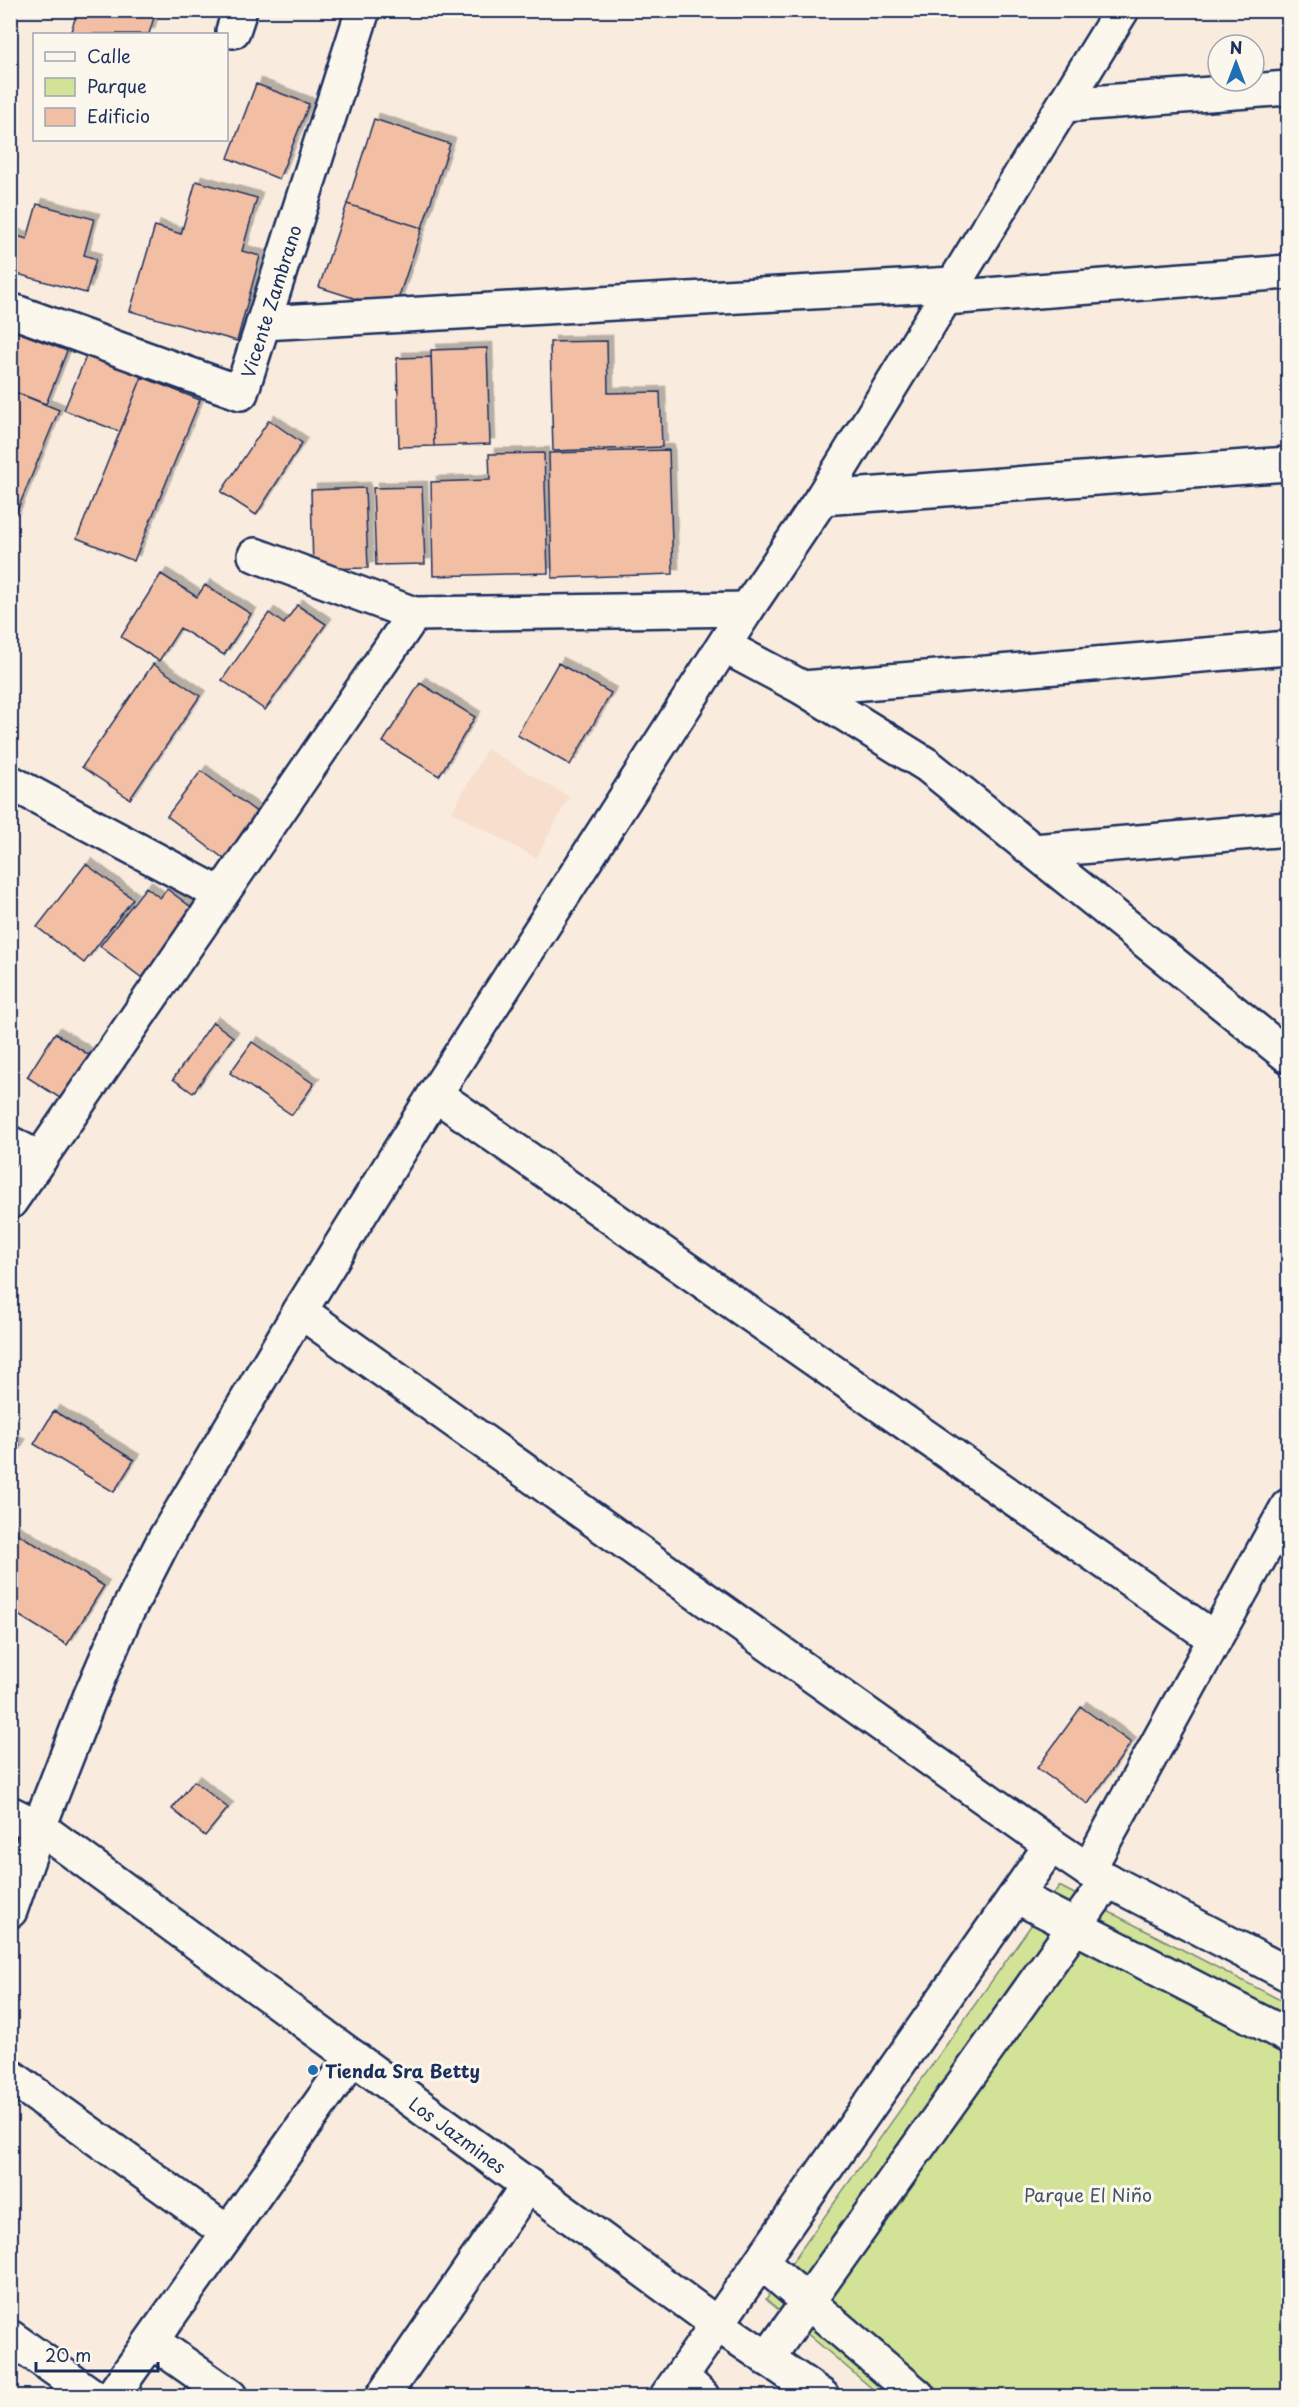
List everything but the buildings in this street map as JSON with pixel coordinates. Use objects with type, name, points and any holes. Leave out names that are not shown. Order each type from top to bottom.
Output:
[{"type":"street","name":"Vicente Zambrano","points":[[10,310],[242,393],[363,10]]},
{"type":"street","points":[[10,1911],[25,1820],[90,1697],[124,1618],[159,1549],[300,1311],[435,1094],[747,609],[822,498],[1122,10]]},
{"type":"street","points":[[1064,105],[1288,88]]},
{"type":"street","points":[[263,323],[949,291],[1288,272]]},
{"type":"street","points":[[822,498],[1288,464]]},
{"type":"street","points":[[255,555],[414,614],[747,609]]},
{"type":"street","points":[[10,1202],[414,614]]},
{"type":"street","points":[[724,646],[803,688],[927,765],[1288,1056]]},
{"type":"street","points":[[803,688],[1288,648]]},
{"type":"street","points":[[10,783],[220,894]]},
{"type":"street","points":[[1034,851],[1288,829]]},
{"type":"street","points":[[435,1094],[1215,1639]]},
{"type":"street","points":[[10,1143],[40,1159]]},
{"type":"street","points":[[300,1311],[1051,1845],[1098,1875],[1288,1974]]},
{"type":"street","points":[[767,2358],[1075,1926],[1215,1639],[1288,1506]]},
{"type":"street","name":"Los Jazmines","points":[[25,1820],[717,2324],[822,2397]]},
{"type":"street","points":[[683,2390],[717,2324],[1051,1845]]},
{"type":"street","points":[[1016,1896],[1288,2036]]},
{"type":"street","points":[[112,2397],[353,2057]]},
{"type":"street","points":[[10,2076],[228,2233]]},
{"type":"street","points":[[383,2397],[528,2186]]},
{"type":"street","points":[[761,2262],[918,2397]]},
{"type":"street","points":[[10,2337],[93,2397]]},
{"type":"street","points":[[152,2341],[230,2397]]},
{"type":"shaded area","points":[[487,749],[569,797],[536,858],[452,812]]},
{"type":"green space","name":"Parque El Niño","points":[[1059,1886],[1288,2004],[1288,2396],[881,2396],[766,2299]]},
{"type":"place","name":"Tienda Sra Betty","points":[[313,2070]]}]
